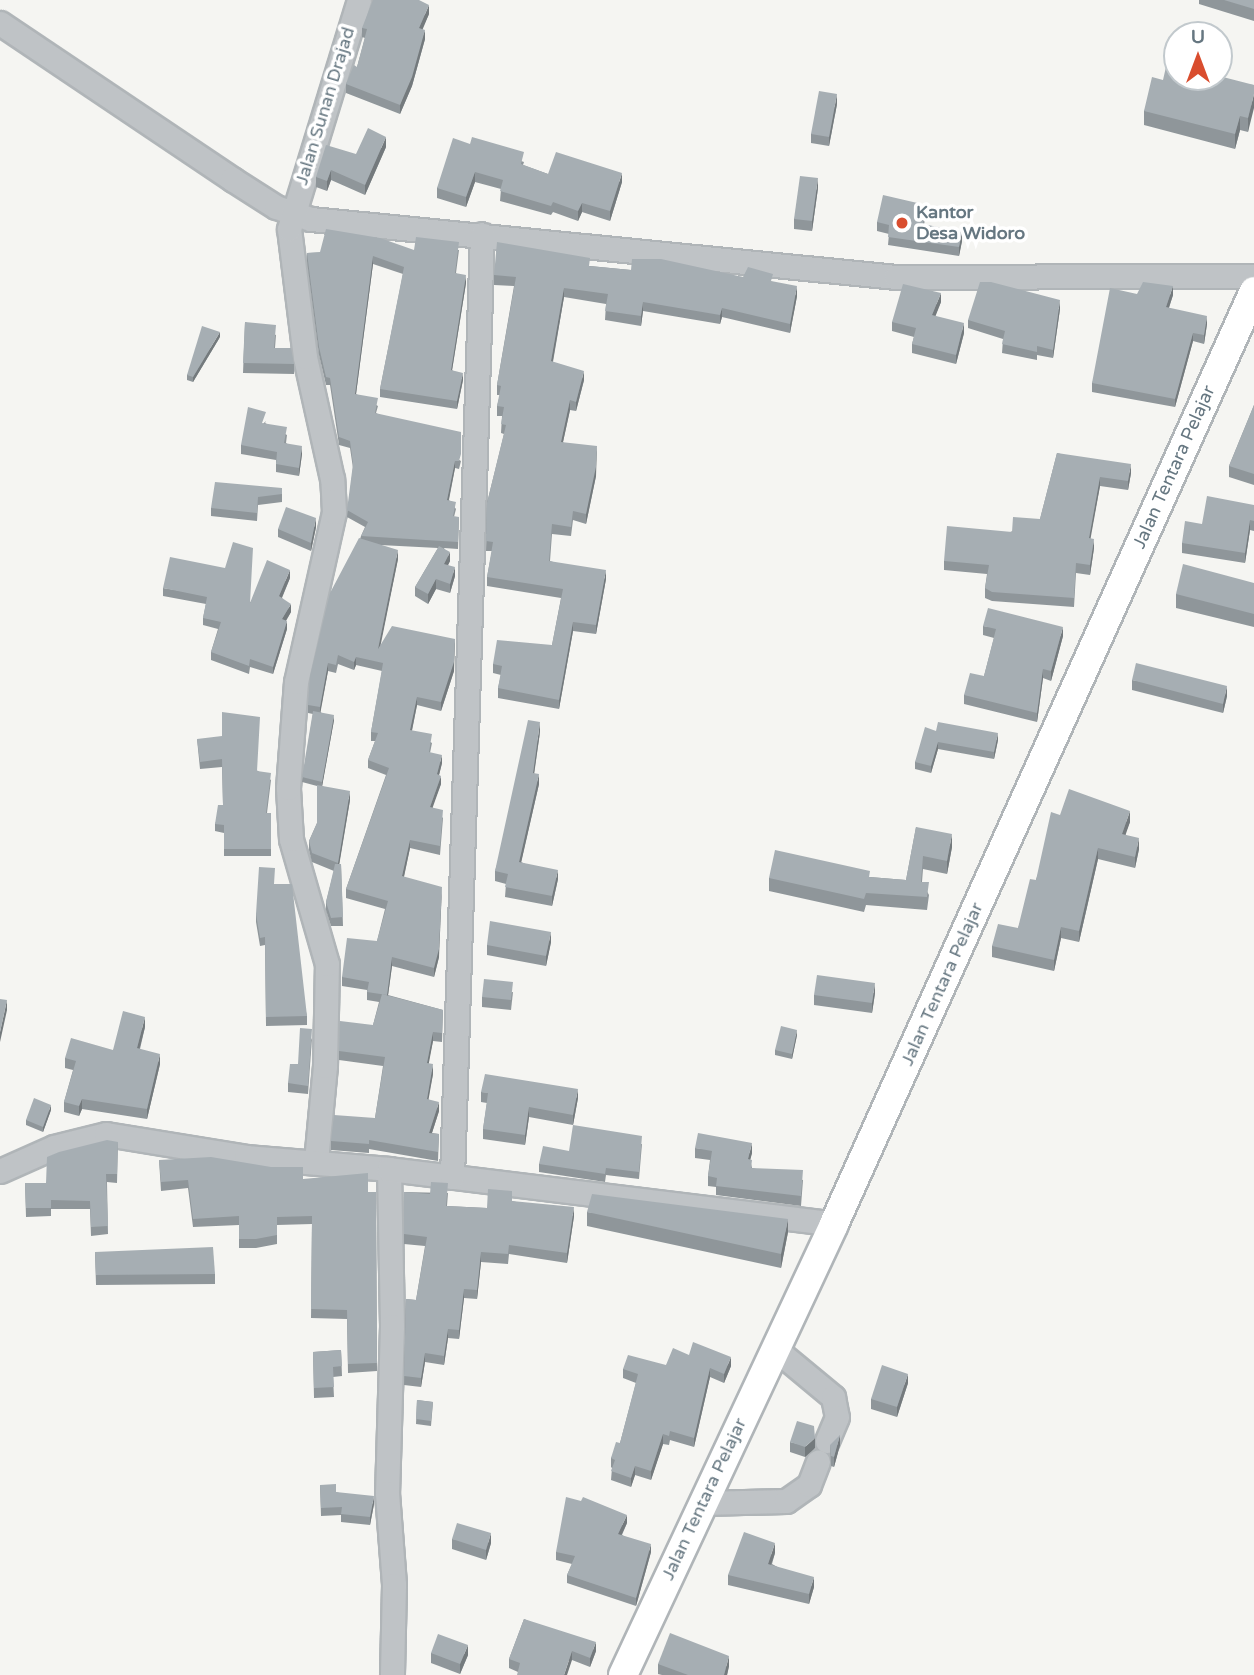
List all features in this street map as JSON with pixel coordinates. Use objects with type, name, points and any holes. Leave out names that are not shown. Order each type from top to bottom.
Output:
[{"type":"main road","name":"Jalan Tentara Pelajar","points":[[624,1675],[701,1503],[834,1224],[1254,290]]},
{"type":"street","name":"Jalan Sunan Drajad","points":[[316,1161],[325,1066],[327,964],[317,918],[291,839],[288,788],[296,682],[334,512],[332,479],[305,357],[289,229],[359,0]]},
{"type":"street","points":[[0,23],[232,179],[292,213],[323,221],[482,234],[896,277],[1254,276]]},
{"type":"street","points":[[452,1177],[482,234]]},
{"type":"street","points":[[0,1171],[54,1147],[106,1134],[246,1157],[389,1169],[834,1224]]},
{"type":"street","points":[[389,1169],[392,1675]]},
{"type":"street","points":[[701,1503],[786,1501],[808,1485],[837,1417],[833,1397],[774,1348]]},
{"type":"building","points":[[373,0],[419,0],[429,5],[419,28],[425,30],[412,77],[400,105],[346,84],[354,65],[357,67],[367,29],[362,28]]},
{"type":"building","points":[[1224,0],[1254,0],[1254,9]]},
{"type":"building","points":[[1152,77],[1163,80],[1163,91],[1233,91],[1233,80],[1254,85],[1248,118],[1240,116],[1235,134],[1144,111]]},
{"type":"building","points":[[819,91],[837,94],[829,137],[811,134]]},
{"type":"building","points":[[368,128],[386,137],[365,185],[331,170],[327,181],[316,177],[326,145],[356,154]]},
{"type":"building","points":[[472,137],[524,152],[521,164],[548,174],[556,152],[622,173],[610,211],[582,203],[578,211],[553,202],[551,206],[500,191],[503,180],[475,172],[466,197],[437,188],[453,138],[470,144]]},
{"type":"building","points":[[800,176],[818,178],[812,221],[794,219]]},
{"type":"building","points":[[883,195],[926,205],[923,224],[962,232],[959,247],[888,237],[889,225],[877,222]]},
{"type":"building","points":[[326,229],[380,238],[414,250],[416,237],[459,242],[455,273],[466,275],[451,370],[463,373],[457,401],[380,389],[404,267],[373,256],[355,394],[378,398],[375,413],[461,432],[461,454],[459,461],[455,461],[447,500],[456,502],[453,516],[459,517],[458,542],[361,536],[368,522],[347,510],[353,464],[350,441],[339,437],[330,378],[326,377],[319,347],[307,253],[320,252]]},
{"type":"building","points":[[497,242],[590,258],[589,266],[631,270],[632,259],[661,259],[743,277],[748,267],[773,274],[771,281],[797,286],[790,324],[722,308],[720,315],[643,302],[641,316],[605,311],[608,294],[564,288],[551,361],[584,371],[576,402],[570,400],[561,442],[597,446],[596,467],[586,514],[573,511],[571,527],[552,524],[549,561],[606,570],[596,625],[573,622],[559,700],[498,688],[502,666],[493,664],[497,640],[552,645],[563,589],[487,577],[493,542],[486,541],[487,503],[506,425],[501,424],[504,407],[497,406],[501,386],[497,385],[516,277],[494,275]]},
{"type":"building","points":[[980,282],[991,282],[1060,300],[1053,350],[1037,346],[1037,352],[1002,344],[1005,331],[968,320]]},
{"type":"building","points":[[1143,282],[1173,286],[1166,307],[1207,316],[1204,335],[1193,333],[1175,399],[1092,383],[1110,288],[1137,294]]},
{"type":"building","points":[[903,284],[941,293],[932,315],[964,323],[956,355],[912,344],[916,328],[892,322]]},
{"type":"building","points":[[245,322],[276,325],[274,348],[291,348],[294,364],[243,363]]},
{"type":"building","points":[[202,326],[220,332],[193,377],[187,375]]},
{"type":"building","points":[[1254,405],[1254,474],[1229,466]]},
{"type":"building","points":[[248,407],[266,412],[262,423],[287,427],[284,443],[302,446],[299,468],[276,464],[277,452],[241,445]]},
{"type":"building","points":[[1057,453],[1131,464],[1128,481],[1100,477],[1089,538],[1094,539],[1090,565],[1076,563],[1074,598],[992,592],[985,588],[989,565],[944,561],[947,526],[1012,532],[1013,517],[1040,519]]},
{"type":"building","points":[[215,482],[282,488],[282,494],[258,497],[257,513],[211,508]]},
{"type":"building","points":[[1207,496],[1254,505],[1254,521],[1250,520],[1245,553],[1182,543],[1185,521],[1202,524]]},
{"type":"building","points":[[286,507],[316,518],[311,543],[278,529]]},
{"type":"building","points":[[359,538],[398,550],[378,649],[392,626],[455,639],[454,662],[441,702],[417,697],[410,730],[432,734],[429,752],[442,755],[437,774],[441,776],[430,807],[443,810],[440,846],[410,840],[402,876],[442,887],[439,949],[434,968],[392,957],[387,995],[367,992],[369,982],[342,977],[347,938],[377,941],[388,901],[346,889],[389,768],[368,760],[378,733],[371,732],[383,663],[356,657],[354,662],[338,655],[336,665],[328,663],[320,707],[308,705],[310,676],[330,593]]},
{"type":"building","points":[[233,542],[253,548],[250,603],[267,560],[290,570],[279,596],[291,604],[282,619],[287,621],[273,667],[250,659],[249,666],[211,652],[221,622],[203,618],[207,597],[163,588],[170,557],[225,568]]},
{"type":"building","points":[[439,546],[450,552],[444,564],[455,567],[450,584],[436,579],[428,594],[415,587]]},
{"type":"building","points":[[1183,564],[1254,583],[1254,614],[1176,594]]},
{"type":"building","points":[[988,608],[1063,627],[1051,671],[1043,669],[1037,713],[964,695],[970,673],[984,676],[996,629],[983,626]]},
{"type":"building","points":[[1136,663],[1227,686],[1223,704],[1132,680]]},
{"type":"building","points":[[313,711],[334,715],[322,782],[302,777]]},
{"type":"building","points":[[222,712],[260,717],[257,771],[271,773],[266,813],[271,813],[271,849],[224,849],[224,825],[215,824],[218,805],[223,805],[222,759],[200,762],[197,739],[222,736]]},
{"type":"building","points":[[528,720],[540,722],[533,773],[539,774],[519,862],[558,870],[552,896],[505,887],[508,874],[495,871]]},
{"type":"building","points":[[938,722],[998,733],[994,752],[938,742],[931,766],[915,762],[925,727],[936,731]]},
{"type":"building","points":[[317,785],[350,791],[338,863],[312,853],[309,841],[317,823]]},
{"type":"building","points":[[1069,789],[1130,811],[1122,834],[1139,838],[1135,857],[1098,848],[1079,931],[1061,927],[1054,960],[992,946],[998,924],[1018,928],[1030,879],[1036,880],[1051,812],[1060,815]]},
{"type":"building","points":[[916,827],[952,834],[947,861],[923,856],[921,882],[929,882],[927,897],[866,893],[864,899],[769,878],[775,850],[870,871],[869,877],[906,880]]},
{"type":"building","points":[[335,864],[341,864],[343,917],[331,918],[326,902]]},
{"type":"building","points":[[259,867],[275,868],[274,884],[292,884],[307,1016],[266,1017],[265,937],[260,938],[256,914]]},
{"type":"building","points":[[490,921],[551,932],[546,956],[487,945]]},
{"type":"building","points":[[817,975],[875,983],[872,1003],[814,995]]},
{"type":"building","points":[[484,979],[513,982],[511,1000],[482,997]]},
{"type":"building","points":[[382,994],[443,1010],[442,1033],[433,1032],[427,1063],[433,1064],[427,1099],[439,1102],[429,1133],[439,1134],[438,1152],[369,1140],[369,1144],[331,1141],[334,1115],[375,1118],[385,1057],[339,1051],[340,1021],[373,1025]]},
{"type":"building","points":[[0,999],[7,1000],[0,1032]]},
{"type":"building","points":[[123,1011],[145,1017],[137,1048],[160,1054],[147,1109],[82,1099],[79,1106],[64,1102],[76,1061],[65,1058],[71,1038],[113,1050]]},
{"type":"building","points":[[781,1026],[797,1030],[792,1054],[775,1050]]},
{"type":"building","points":[[300,1028],[312,1029],[308,1086],[288,1083],[290,1064],[298,1064]]},
{"type":"building","points":[[485,1074],[578,1089],[573,1115],[529,1107],[525,1135],[483,1129],[488,1093],[481,1092]]},
{"type":"building","points":[[34,1098],[51,1105],[43,1127],[26,1120]]},
{"type":"building","points":[[573,1125],[642,1136],[639,1172],[606,1168],[605,1174],[539,1164],[543,1146],[569,1151]]},
{"type":"building","points":[[698,1133],[752,1143],[748,1159],[752,1160],[751,1168],[803,1170],[801,1196],[716,1186],[717,1178],[708,1176],[712,1151],[695,1148]]},
{"type":"building","points":[[107,1140],[118,1142],[117,1174],[106,1174],[108,1226],[91,1227],[90,1201],[51,1200],[51,1208],[26,1208],[25,1183],[46,1183],[47,1157]]},
{"type":"building","points":[[211,1157],[271,1167],[303,1167],[303,1179],[368,1173],[368,1192],[376,1192],[377,1363],[348,1364],[347,1310],[311,1309],[312,1216],[277,1217],[277,1235],[239,1239],[239,1216],[193,1219],[188,1180],[161,1182],[159,1160]]},
{"type":"building","points":[[431,1182],[448,1183],[446,1206],[487,1208],[488,1189],[512,1191],[512,1201],[574,1207],[567,1253],[509,1245],[508,1254],[481,1252],[477,1290],[464,1289],[459,1330],[448,1329],[444,1356],[425,1353],[421,1378],[404,1376],[406,1299],[416,1300],[427,1237],[404,1234],[404,1192],[430,1194]]},
{"type":"building","points":[[592,1194],[788,1219],[781,1254],[587,1212]]},
{"type":"building","points":[[213,1247],[215,1274],[96,1275],[95,1252]]},
{"type":"building","points":[[693,1342],[731,1357],[724,1374],[710,1368],[694,1438],[670,1431],[669,1436],[663,1434],[651,1471],[635,1466],[631,1478],[611,1471],[615,1460],[611,1458],[616,1442],[620,1443],[638,1374],[623,1369],[628,1355],[666,1365],[673,1348],[689,1355]]},
{"type":"building","points":[[341,1350],[342,1366],[333,1367],[334,1387],[314,1388],[313,1352]]},
{"type":"building","points":[[882,1365],[908,1374],[897,1407],[871,1399]]},
{"type":"building","points":[[417,1400],[433,1402],[431,1421],[416,1419]]},
{"type":"building","points":[[797,1421],[814,1426],[815,1438],[805,1447],[790,1442]]},
{"type":"building","points":[[840,1435],[834,1457],[831,1456],[830,1445]]},
{"type":"building","points":[[336,1484],[336,1492],[374,1496],[370,1517],[341,1514],[342,1507],[321,1508],[320,1485]]},
{"type":"building","points":[[566,1497],[581,1501],[583,1497],[627,1515],[618,1534],[651,1544],[636,1598],[567,1575],[575,1556],[556,1552]]},
{"type":"building","points":[[457,1523],[491,1533],[486,1550],[452,1539]]},
{"type":"building","points":[[744,1532],[775,1543],[768,1564],[814,1577],[809,1594],[728,1575]]},
{"type":"building","points":[[524,1619],[596,1642],[590,1658],[572,1651],[564,1675],[517,1675],[520,1663],[509,1659]]},
{"type":"building","points":[[670,1633],[729,1656],[724,1675],[688,1675],[658,1664]]},
{"type":"building","points":[[438,1634],[468,1645],[460,1664],[431,1653]]},
{"type":"place","name":"Kantor Desa Widoro","points":[[902,223]]}]
